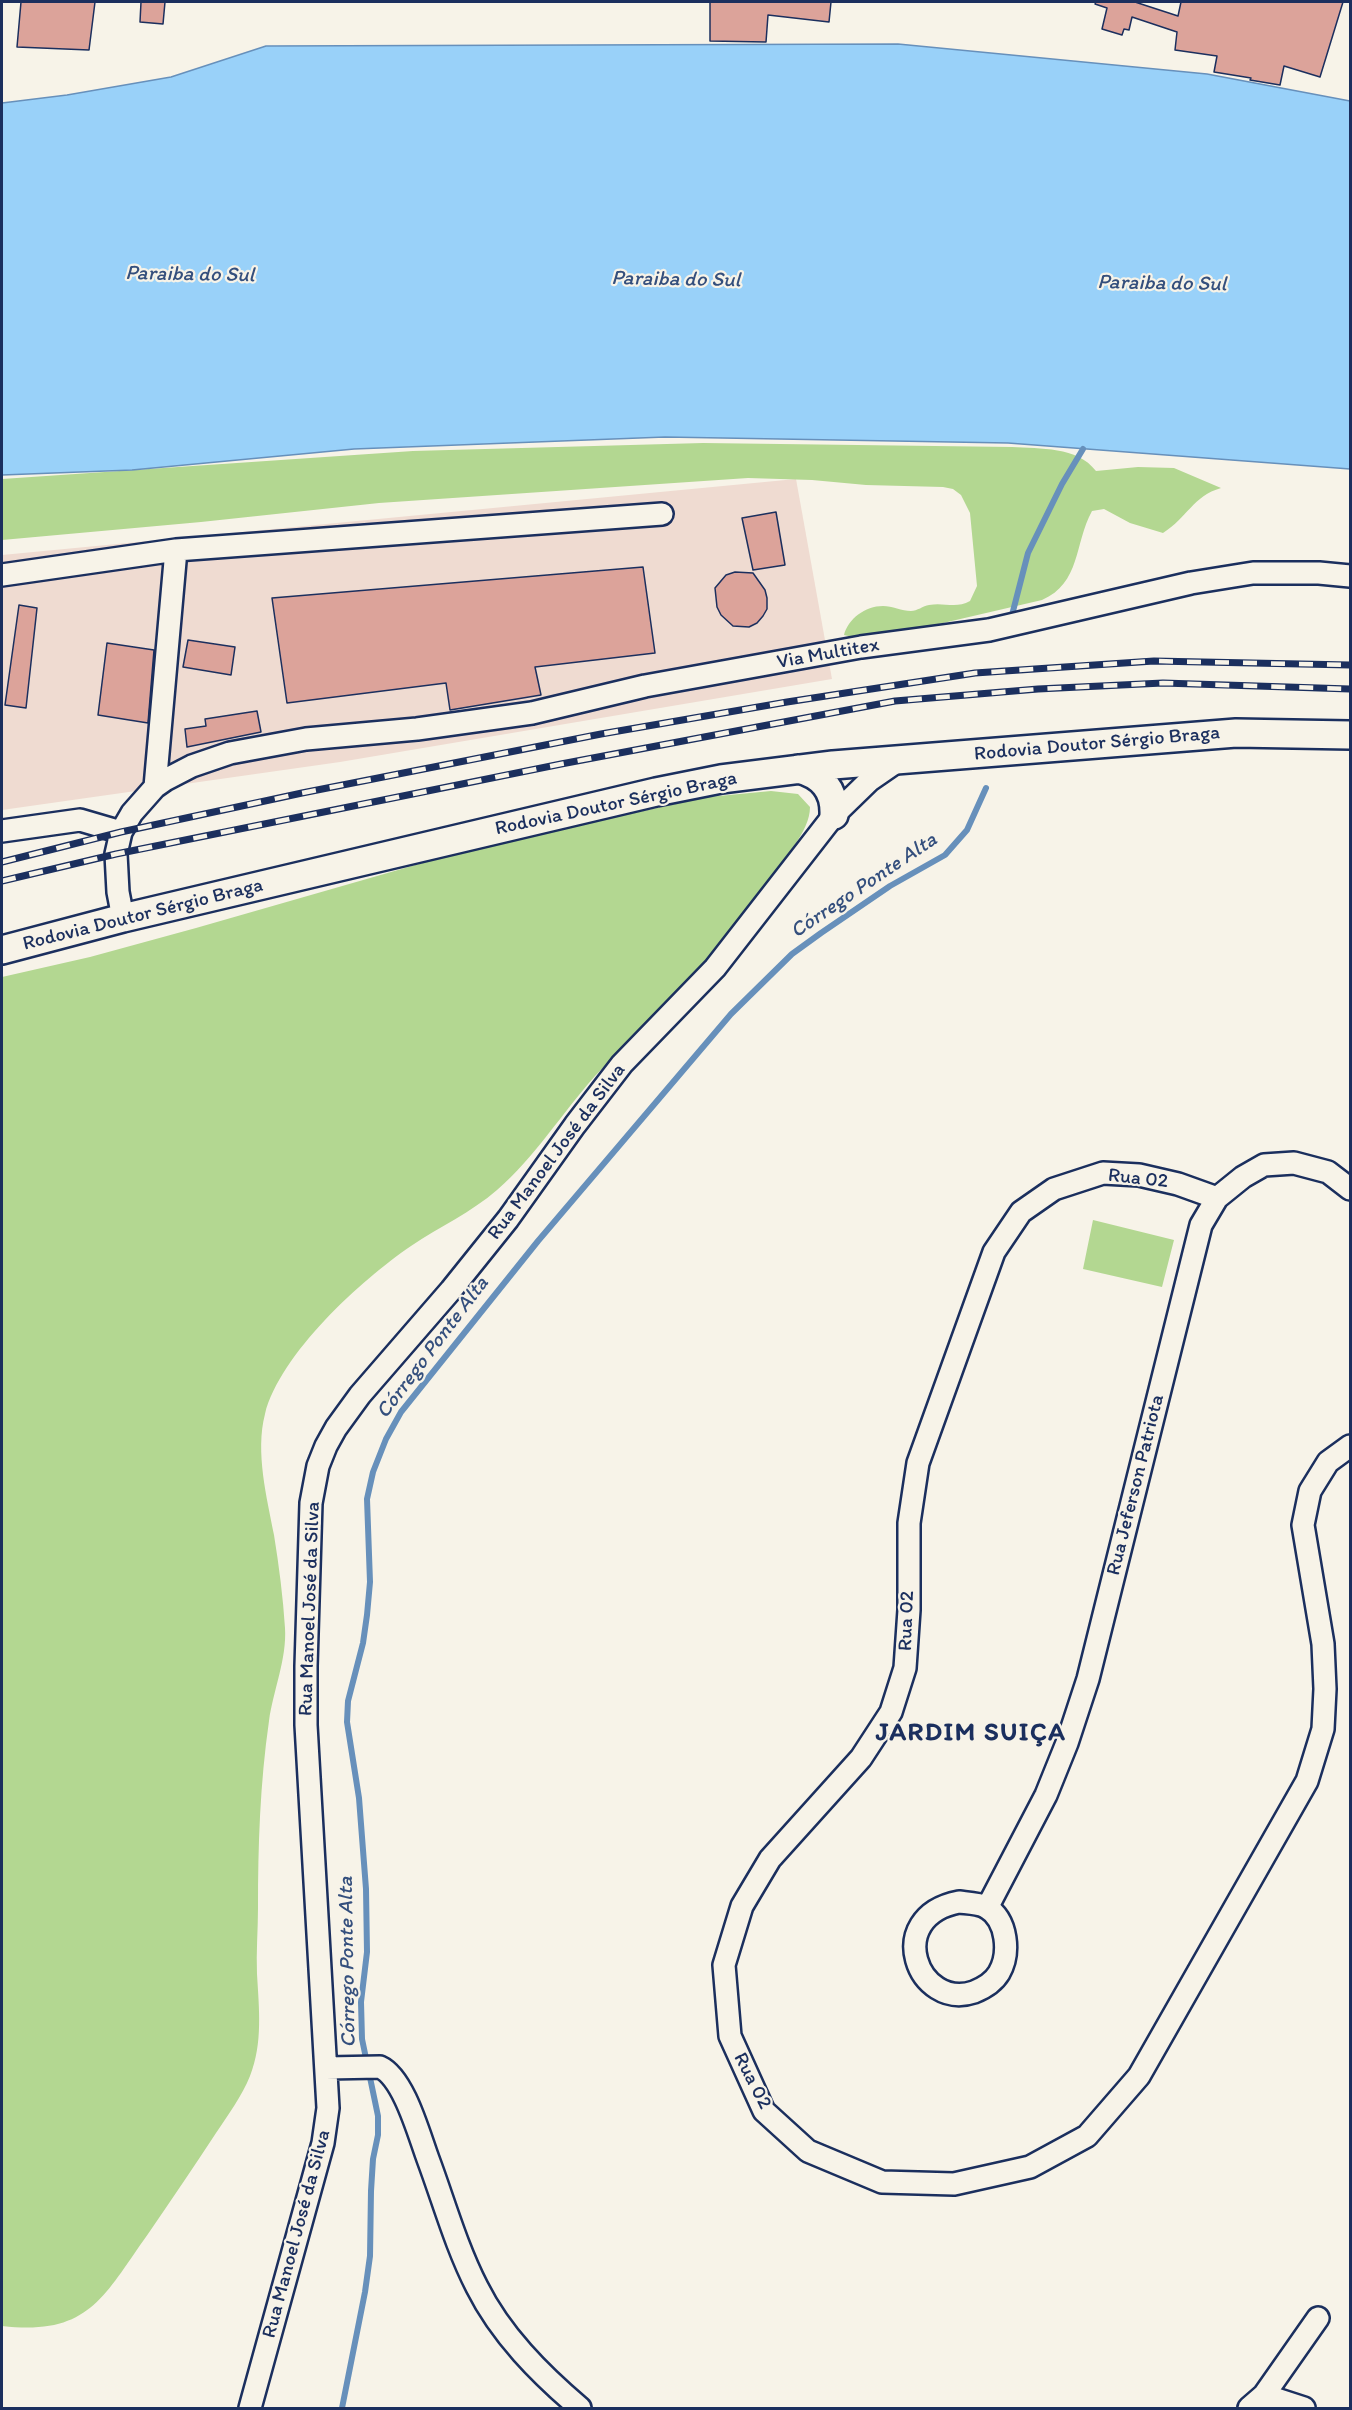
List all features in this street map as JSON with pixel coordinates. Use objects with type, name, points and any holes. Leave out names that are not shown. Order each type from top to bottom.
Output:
[{"type":"main road","name":"Rodovia Doutor Sérgio Braga","points":[[2,950],[123,918],[722,778],[899,760],[1236,733],[1350,735]]},
{"type":"main road","points":[[798,769],[820,778],[829,789],[834,802],[834,815]]},
{"type":"street","points":[[2,575],[176,550],[662,514]]},
{"type":"street","points":[[123,918],[118,892],[116,854],[121,832],[138,805],[154,787],[176,550]]},
{"type":"street","name":"Via Multitex","points":[[154,787],[192,766],[230,753],[306,739],[417,729],[531,713],[645,686],[861,647],[989,630],[1191,583],[1253,573],[1319,573],[1350,576]]},
{"type":"street","name":"Rua Manoel José da Silva","points":[[249,2409],[323,2143],[328,2108],[306,1725],[311,1503],[318,1466],[326,1446],[360,1395],[451,1290],[508,1219],[622,1064],[715,968],[834,815],[870,780],[899,760]]},
{"type":"street","points":[[2,831],[80,819],[121,832]]},
{"type":"street","name":"Rua Jeferson Patriota","points":[[987,1908],[1046,1795],[1067,1743],[1088,1679],[1202,1225],[1217,1198],[1243,1177],[1264,1165],[1294,1163],[1328,1172],[1350,1189]]},
{"type":"street","name":"Rua 02","points":[[1217,1198],[1178,1184],[1139,1175],[1102,1173],[1054,1189],[1021,1212],[994,1252],[918,1463],[909,1523],[909,1610],[905,1668],[891,1712],[861,1758],[770,1859],[742,1906],[724,1965],[730,2036],[764,2111],[808,2151],[882,2182],[954,2184],[1030,2167],[1088,2136],[1139,2076],[1308,1781],[1323,1729],[1325,1689],[1323,1644],[1303,1525],[1310,1491],[1328,1462],[1350,1446]]},
{"type":"street","points":[[959,1902],[987,1908],[998,1921],[1005,1935],[1004,1965],[996,1978],[985,1988],[956,1994],[941,1990],[924,1975],[914,1954],[915,1939],[921,1924],[930,1912],[944,1905],[959,1902]]},
{"type":"street","points":[[326,2068],[380,2067],[394,2079],[407,2105],[460,2251],[486,2304],[519,2349],[553,2385],[580,2409]]},
{"type":"street","points":[[1304,2409],[1257,2402],[1318,2318]]},
{"type":"shaded area","points":[[796,479],[832,679],[340,762],[2,810],[2,555]]},
{"type":"green space","points":[[703,443],[1046,449],[1079,457],[1096,471],[1138,467],[1174,468],[1221,488],[1204,496],[1163,533],[1130,523],[1104,509],[1092,511],[1075,562],[1064,584],[1055,593],[1042,600],[900,633],[857,638],[844,635],[846,629],[858,614],[870,608],[886,606],[911,611],[934,604],[960,605],[970,601],[977,586],[970,513],[961,495],[953,489],[748,478],[379,503],[2,540],[2,479],[413,451]]},
{"type":"green space","points":[[771,791],[798,794],[810,807],[806,826],[740,919],[709,957],[677,994],[595,1076],[511,1177],[477,1205],[422,1239],[369,1278],[325,1320],[305,1343],[287,1367],[274,1391],[265,1414],[261,1444],[265,1490],[279,1570],[285,1640],[269,1721],[262,1791],[257,1958],[259,2026],[254,2064],[247,2083],[230,2112],[148,2234],[105,2293],[75,2318],[55,2325],[31,2328],[2,2326],[2,977],[90,957],[485,845],[708,797]]},
{"type":"green space","points":[[1093,1220],[1174,1240],[1162,1287],[1083,1269]]},
{"type":"water","name":"Paraiba do Sul","points":[[898,44],[1207,74],[1350,101],[1350,469],[1008,443],[665,437],[354,449],[132,470],[2,475],[2,103],[67,95],[171,77],[266,46]]},
{"type":"building","points":[[21,2],[95,2],[89,50],[17,47]]},
{"type":"building","points":[[141,2],[165,2],[163,24],[140,22]]},
{"type":"building","points":[[710,2],[831,2],[829,22],[768,15],[766,42],[710,41]]},
{"type":"building","points":[[1096,2],[1135,2],[1178,16],[1181,2],[1343,2],[1320,77],[1284,66],[1280,85],[1214,72],[1217,56],[1175,50],[1177,32],[1132,17],[1129,30],[1124,29],[1122,35],[1102,29],[1107,8],[1095,4]]},
{"type":"building","points":[[776,512],[785,565],[753,570],[742,518]]},
{"type":"building","points":[[643,567],[655,653],[535,667],[541,695],[450,710],[446,683],[287,703],[272,598]]},
{"type":"building","points":[[735,572],[753,573],[765,590],[767,609],[757,623],[749,627],[733,626],[721,615],[717,607],[715,588],[726,575]]},
{"type":"building","points":[[19,605],[37,608],[26,708],[5,705]]},
{"type":"building","points":[[188,640],[235,647],[231,675],[183,667]]},
{"type":"building","points":[[107,643],[154,650],[148,723],[98,715]]},
{"type":"building","points":[[257,711],[261,732],[187,747],[185,729],[206,726],[205,719]]},
{"type":"waterway","points":[[1012,615],[1028,553],[1062,484],[1083,449]]},
{"type":"waterway","name":"Córrego Ponte Alta","points":[[342,2408],[370,2256],[373,2159],[378,2135],[378,2116],[362,2039],[361,2002],[367,1952],[366,1889],[359,1798],[347,1722],[348,1701],[363,1643],[370,1582],[367,1499],[373,1472],[386,1439],[401,1412],[538,1241],[731,1014],[792,954],[890,886],[945,855],[967,830],[986,788]]},
{"type":"railway","points":[[2,862],[121,832],[302,793],[601,734],[975,673],[1154,661],[1350,665]]},
{"type":"railway","points":[[2,881],[116,854],[561,764],[895,701],[1038,689],[1163,683],[1350,689]]},
{"type":"district","name":"JARDIM SUIÇA","points":[[971,1733]]}]
